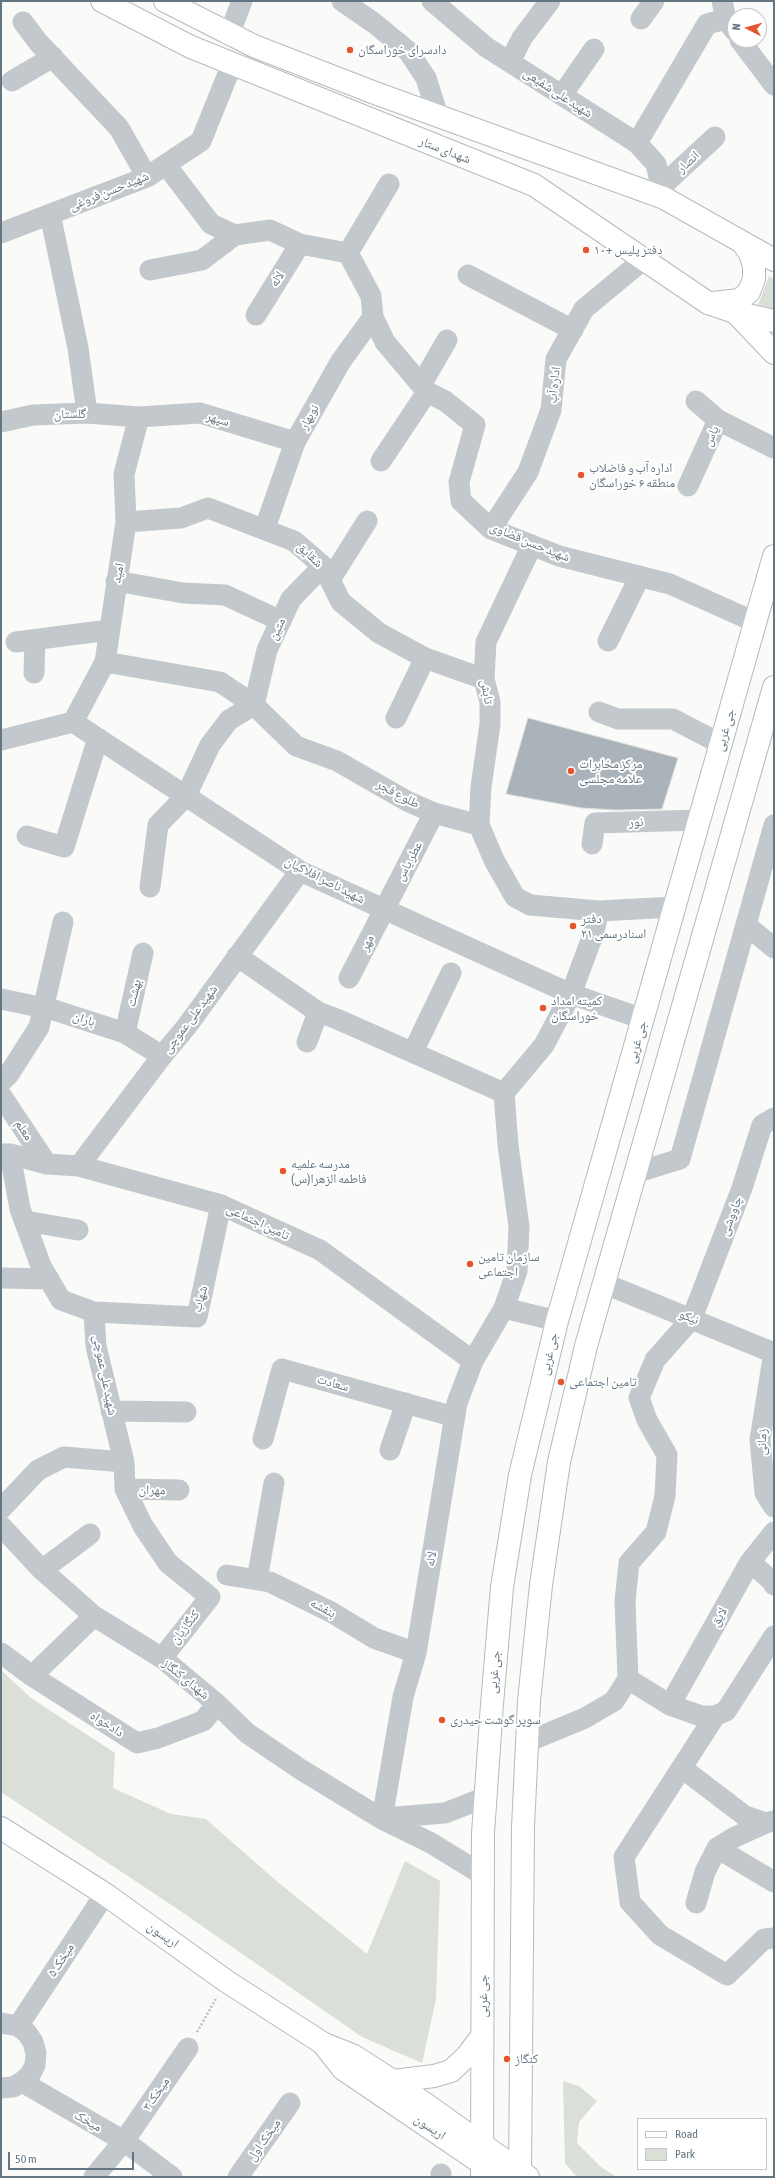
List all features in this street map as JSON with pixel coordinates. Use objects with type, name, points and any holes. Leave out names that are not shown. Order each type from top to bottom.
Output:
[{"type":"main road","name":"شهدای ستار","points":[[102,1],[190,47],[534,185],[643,260],[708,302],[735,312],[774,321]]},
{"type":"main road","points":[[165,1],[229,34],[375,93],[662,192],[742,242],[774,260]]},
{"type":"main road","points":[[708,302],[717,303],[739,300],[749,292],[754,279],[754,266],[750,253],[742,242]]},
{"type":"main road","points":[[735,312],[774,353]]},
{"type":"main road","name":"جی غربی","points":[[482,2161],[483,1875],[486,1797],[502,1587],[520,1475],[557,1321],[774,556]]},
{"type":"main road","points":[[482,2161],[518,2176],[523,1827],[529,1701],[541,1585],[559,1462],[586,1346],[603,1283],[774,687]]},
{"type":"main road","name":"اریسون","points":[[1,1828],[105,1894],[226,1981],[297,2027],[324,2044],[354,2056],[393,2080],[482,2161]]},
{"type":"main road","points":[[393,2080],[434,2076],[451,2071],[467,2056],[482,2036]]},
{"type":"main road","name":"اریسون","points":[[324,2044],[344,2069],[482,2161]]},
{"type":"street","points":[[229,34],[242,1]]},
{"type":"street","points":[[342,1],[374,23],[408,52],[426,78],[438,116]]},
{"type":"street","name":"شهید علی شفیعی","points":[[432,1],[486,47],[637,143],[656,164],[662,192]]},
{"type":"street","points":[[510,62],[522,38],[550,1]]},
{"type":"street","points":[[641,19],[654,1]]},
{"type":"street","points":[[637,143],[707,24],[727,17]]},
{"type":"street","points":[[23,22],[52,57],[120,128],[147,177]]},
{"type":"street","points":[[746,48],[774,84]]},
{"type":"street","points":[[562,95],[594,49]]},
{"type":"street","points":[[12,81],[52,57]]},
{"type":"street","name":"شهید حسن فروغی","points":[[6,226],[50,214],[147,177],[201,141],[232,64]]},
{"type":"street","name":"انصار","points":[[662,192],[715,137]]},
{"type":"street","points":[[166,165],[211,224],[235,235]]},
{"type":"street","points":[[150,270],[202,260],[235,235],[270,230],[300,244],[348,253],[389,184]]},
{"type":"street","points":[[50,214],[78,348],[87,413]]},
{"type":"street","name":"لاله","points":[[256,315],[300,244]]},
{"type":"street","name":"شهید حسن قضاوی","points":[[348,253],[371,296],[373,317],[385,342],[424,388],[445,401],[475,425],[459,482],[461,501],[491,529],[559,556],[670,584],[755,622]]},
{"type":"street","name":"اداره آب","points":[[491,529],[528,472],[551,410],[556,359],[584,309],[643,260]]},
{"type":"street","points":[[468,274],[573,330]]},
{"type":"street","name":"نوبهار","points":[[265,528],[295,442],[340,361],[373,317]]},
{"type":"street","points":[[381,461],[424,388],[447,340]]},
{"type":"street","points":[[696,401],[718,420]]},
{"type":"street","name":"گلستان","points":[[1,422],[33,415],[87,413],[139,417]]},
{"type":"street","name":"سپهر","points":[[139,417],[200,413],[295,442]]},
{"type":"street","name":"امید","points":[[73,722],[105,662],[126,522],[124,474],[139,417]]},
{"type":"street","name":"یاس","points":[[688,486],[718,420],[774,448]]},
{"type":"street","name":"شقایق","points":[[126,522],[181,518],[208,508],[265,528],[294,541],[327,573],[341,602],[379,633],[425,658],[484,679]]},
{"type":"street","name":"متین","points":[[254,705],[267,650],[291,599],[327,573],[367,521]]},
{"type":"street","name":"تابش","points":[[479,825],[481,787],[490,724],[490,702],[484,679],[486,642],[532,545]]},
{"type":"street","points":[[608,641],[640,576]]},
{"type":"street","points":[[116,581],[183,593],[225,595],[281,621]]},
{"type":"street","points":[[34,673],[26,641],[109,630]]},
{"type":"street","points":[[396,718],[425,658]]},
{"type":"street","name":"طلوع فجر","points":[[105,662],[220,682],[254,705],[296,746],[337,761],[407,801],[434,813],[479,825]]},
{"type":"street","points":[[150,887],[158,825],[186,796],[210,745],[229,720],[254,705]]},
{"type":"street","points":[[599,712],[618,720],[673,719],[721,744]]},
{"type":"street","points":[[1,740],[73,722]]},
{"type":"street","name":"شهید ناصر افلاکیان","points":[[73,722],[300,871],[571,994],[643,1019]]},
{"type":"street","points":[[27,836],[64,847],[98,738]]},
{"type":"street","name":"عطر یاس","points":[[384,908],[434,813]]},
{"type":"street","name":"نور","points":[[592,844],[595,823],[699,820]]},
{"type":"street","points":[[479,825],[494,860],[515,897],[530,905],[599,911],[675,907]]},
{"type":"street","points":[[635,1173],[680,1159],[774,826]]},
{"type":"street","name":"شهید علی عموچی","points":[[78,1166],[162,1056],[187,1026],[300,871]]},
{"type":"street","name":"مهر","points":[[350,978],[384,908]]},
{"type":"street","points":[[557,1321],[504,1308],[517,1272],[519,1227],[508,1146],[504,1093],[544,1045],[571,994],[593,935],[599,911]]},
{"type":"street","points":[[1,1082],[9,1074],[39,1027],[42,1008],[63,922]]},
{"type":"street","points":[[746,925],[774,948]]},
{"type":"street","name":"بهشت","points":[[125,1033],[143,953]]},
{"type":"street","points":[[237,956],[318,1012],[413,1052],[504,1093]]},
{"type":"street","points":[[413,1052],[451,973]]},
{"type":"street","name":"باران","points":[[1,999],[54,1010],[125,1033],[162,1056]]},
{"type":"street","points":[[307,1042],[318,1012]]},
{"type":"street","name":"معلم","points":[[1,1095],[47,1164]]},
{"type":"street","name":"چاووشی","points":[[692,1318],[742,1188],[762,1125],[774,1118]]},
{"type":"street","points":[[6,1154],[20,1209],[41,1266],[61,1300],[94,1312]]},
{"type":"street","name":"تامین اجتماعی","points":[[6,1154],[47,1164],[78,1166],[221,1205],[320,1250],[473,1361]]},
{"type":"street","name":"شهاب","points":[[94,1312],[197,1317],[221,1205]]},
{"type":"street","points":[[24,1221],[78,1230]]},
{"type":"street","points":[[2,1278],[49,1279]]},
{"type":"street","name":"نیکو","points":[[603,1283],[692,1318],[774,1353]]},
{"type":"street","name":"لاله","points":[[382,1818],[403,1697],[416,1653],[457,1403],[473,1361],[504,1308]]},
{"type":"street","name":"شهید علی عموچی","points":[[94,1312],[96,1346],[124,1462],[125,1489],[143,1526],[168,1563],[210,1596]]},
{"type":"street","points":[[527,1742],[585,1718],[614,1701],[628,1679],[625,1601],[629,1563],[656,1532],[665,1496],[667,1455],[647,1420],[638,1398],[655,1360],[692,1318]]},
{"type":"street","name":"زمانی","points":[[774,1353],[760,1440],[766,1493],[774,1507]]},
{"type":"street","name":"سعادت","points":[[263,1439],[282,1369],[455,1417]]},
{"type":"street","points":[[390,1450],[406,1403]]},
{"type":"street","points":[[112,1411],[186,1412]]},
{"type":"street","points":[[1,1509],[38,1470],[64,1457],[124,1462]]},
{"type":"street","points":[[257,1580],[274,1483]]},
{"type":"street","name":"مهران","points":[[125,1489],[179,1490]]},
{"type":"street","name":"شهدای کنگاز","points":[[1,1526],[42,1570],[94,1616],[162,1658],[217,1704],[254,1738],[300,1769],[382,1818],[431,1843],[483,1875]]},
{"type":"street","name":"لایق","points":[[670,1705],[750,1562],[774,1532]]},
{"type":"street","points":[[42,1570],[90,1534]]},
{"type":"street","points":[[750,1562],[772,1581],[774,1585]]},
{"type":"street","name":"بنفشه","points":[[227,1575],[270,1582],[331,1612],[374,1638],[416,1653]]},
{"type":"street","name":"کنگازیان","points":[[162,1658],[210,1596]]},
{"type":"street","points":[[32,1676],[94,1616]]},
{"type":"street","points":[[628,1679],[670,1705],[701,1716],[715,1716],[726,1711],[774,1636]]},
{"type":"street","name":"دادخواه","points":[[1,1653],[32,1676],[138,1743],[158,1738],[203,1721],[217,1704]]},
{"type":"street","points":[[715,1716],[624,1857],[630,1902],[660,1935],[727,1975],[764,1939],[774,1938]]},
{"type":"street","points":[[682,1768],[745,1816],[770,1822]]},
{"type":"street","points":[[382,1818],[445,1813],[486,1797]]},
{"type":"street","points":[[696,1904],[705,1872],[717,1848],[736,1837],[770,1822]]},
{"type":"street","points":[[717,1848],[774,1882]]},
{"type":"street","name":"میخک ۵","points":[[9,2025],[105,1894]]},
{"type":"street","points":[[1,2088],[13,2087],[22,2082],[30,2075],[35,2064],[36,2053],[30,2038],[9,2025]]},
{"type":"street","name":"میخک ۳","points":[[94,2177],[124,2141],[188,2048]]},
{"type":"street","name":"میخک","points":[[22,2082],[124,2141],[172,2177]]},
{"type":"street","name":"میخک اول","points":[[238,2177],[290,2104]]},
{"type":"path","points":[[188,2048],[226,1981]]},
{"type":"green space","points":[[769,276],[774,279],[774,310],[758,305]]},
{"type":"green space","points":[[1,1670],[31,1698],[115,1753],[113,1788],[171,1814],[206,1819],[274,1879],[367,1954],[405,1861],[440,1881],[436,1999],[422,2063],[362,2037],[179,1910],[1,1792]]},
{"type":"green space","points":[[563,2081],[579,2086],[597,2101],[579,2122],[577,2143],[601,2167],[617,2177],[577,2177],[565,2163]]},
{"type":"building","points":[[528,718],[678,758],[662,809],[616,810],[582,808],[506,794]]},
{"type":"place","name":"دادسرای خوراسگان","points":[[350,50]]},
{"type":"place","name":"دفتر پلیس +۱۰","points":[[586,250]]},
{"type":"place","name":"اداره آب و فاضلاب منطقه ۶ خوراسگان","points":[[581,475]]},
{"type":"place","name":"مرکز مخابرات علامه مجلسی","points":[[571,771]]},
{"type":"place","name":"دفتر اسنادرسمی ۲۱","points":[[573,926]]},
{"type":"place","name":"کمیته امداد خوراسگان","points":[[543,1008]]},
{"type":"place","name":"مدرسه علمیه فاطمه الزهرا(س)","points":[[283,1171]]},
{"type":"place","name":"سازمان تامین اجتماعی","points":[[470,1264]]},
{"type":"place","name":"تامین اجتماعی","points":[[561,1382]]},
{"type":"place","name":"سوپر گوشت حیدری","points":[[442,1720]]},
{"type":"place","name":"کنگاز","points":[[507,2059]]}]
